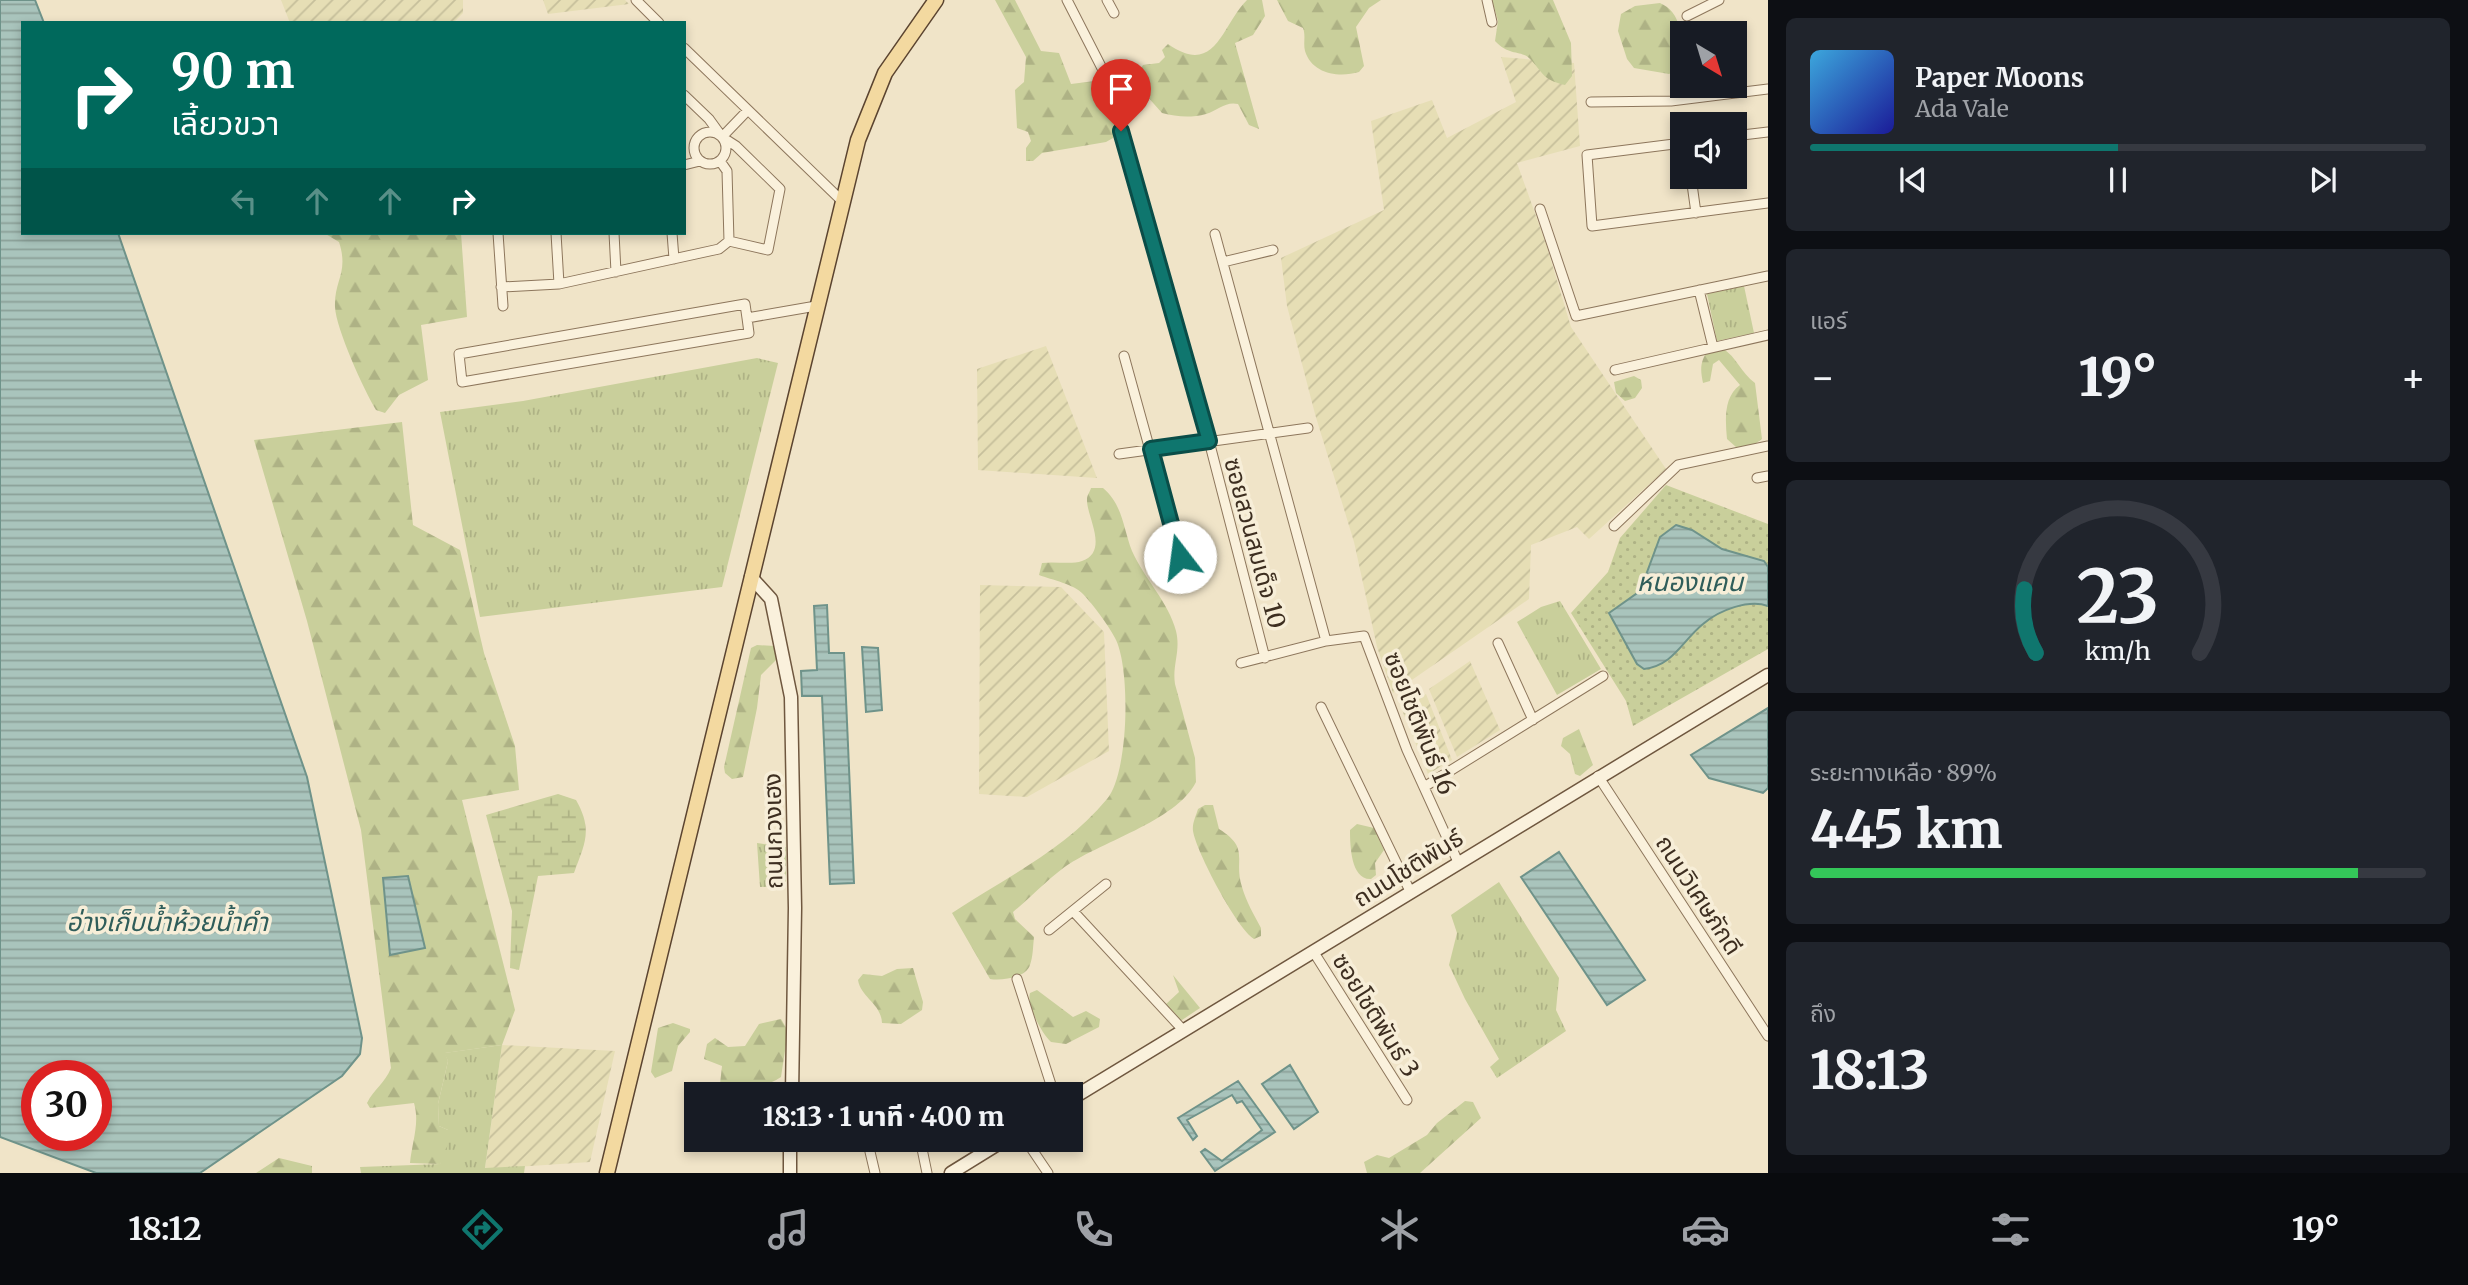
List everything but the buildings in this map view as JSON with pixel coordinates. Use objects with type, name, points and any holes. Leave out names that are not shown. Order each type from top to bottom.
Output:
[{"type":"main road","points":[[607,1173],[858,140],[885,73],[936,0]]},
{"type":"street","points":[[636,0],[657,21]]},
{"type":"street","name":"ซอยสวนสมเด็จ 10","points":[[1067,0],[1108,80],[1209,441],[1265,658]]},
{"type":"street","points":[[1107,0],[1114,13]]},
{"type":"street","points":[[1487,0],[1492,22]]},
{"type":"street","points":[[1686,16],[1719,0]]},
{"type":"street","points":[[686,50],[842,201]]},
{"type":"street","points":[[1591,102],[1671,101],[1768,89]]},
{"type":"street","points":[[686,97],[709,119],[722,137],[726,149],[720,161],[686,164]]},
{"type":"street","points":[[722,137],[748,110]]},
{"type":"street","points":[[700,161],[694,147],[698,137],[713,132],[736,146],[780,189],[768,250],[729,241]]},
{"type":"street","points":[[1747,134],[1768,132]]},
{"type":"street","points":[[1670,145],[1587,155],[1592,226],[1768,203]]},
{"type":"street","points":[[720,161],[727,171],[729,241]]},
{"type":"street","points":[[1693,189],[1696,213]]},
{"type":"street","points":[[1540,209],[1576,316],[1768,276]]},
{"type":"street","points":[[1214,234],[1326,641],[1241,663]]},
{"type":"street","points":[[498,235],[503,306]]},
{"type":"street","points":[[556,235],[559,284]]},
{"type":"street","points":[[614,235],[616,272]]},
{"type":"street","points":[[672,235],[674,259]]},
{"type":"street","points":[[502,287],[559,284],[719,249],[729,241]]},
{"type":"street","points":[[1223,262],[1273,250]]},
{"type":"street","points":[[1699,290],[1713,347]]},
{"type":"street","points":[[745,304],[747,318],[749,333],[462,382],[459,354],[745,304]]},
{"type":"street","points":[[747,318],[816,306]]},
{"type":"street","points":[[1615,370],[1768,335]]},
{"type":"street","points":[[1124,356],[1187,584]]},
{"type":"street","points":[[1119,454],[1308,428]]},
{"type":"street","points":[[1614,526],[1678,465],[1768,446]]},
{"type":"street","points":[[1757,478],[1768,476]]},
{"type":"street","name":"ถนนกวงเฮง","points":[[751,577],[771,599],[791,696],[795,908],[792,1082]]},
{"type":"street","name":"ซอยโชติพันธ์ 16","points":[[1326,641],[1364,636],[1424,787],[1458,862]]},
{"type":"street","points":[[1497,643],[1533,720]]},
{"type":"street","name":"ถนนโชติพันธ์","points":[[1083,1092],[1768,675]]},
{"type":"street","points":[[1424,787],[1603,676]]},
{"type":"street","points":[[1321,707],[1410,891]]},
{"type":"street","name":"ถนนวิเศษภักดี","points":[[1598,776],[1768,1036]]},
{"type":"street","points":[[1049,930],[1106,884]]},
{"type":"street","points":[[1073,911],[1184,1031]]},
{"type":"street","name":"ซอยโชติพันธ์ 3","points":[[1313,951],[1407,1100]]},
{"type":"street","points":[[1017,979],[1050,1082]]},
{"type":"street","points":[[790,1152],[790,1173]]},
{"type":"street","points":[[870,1152],[874,1173]]},
{"type":"street","points":[[923,1152],[927,1173]]},
{"type":"street","points":[[951,1173],[985,1152]]},
{"type":"street","points":[[1034,1152],[1048,1173]]},
{"type":"shaded area","points":[[281,0],[463,0],[463,13],[455,21],[289,21]]},
{"type":"shaded area","points":[[543,0],[625,0],[629,4],[548,14]]},
{"type":"shaded area","points":[[1501,57],[1574,63],[1580,146],[1517,163],[1546,244],[1571,327],[1666,469],[1589,539],[1577,527],[1531,545],[1529,599],[1393,693],[1377,647],[1354,542],[1315,414],[1287,306],[1281,258],[1384,210],[1371,121],[1432,100],[1447,138],[1516,102]]},
{"type":"shaded area","points":[[1046,346],[1097,478],[978,470],[977,369]]},
{"type":"shaded area","points":[[980,585],[1061,587],[1104,632],[1109,751],[1027,797],[979,794]]},
{"type":"shaded area","points":[[1470,661],[1500,730],[1457,757],[1429,689]]},
{"type":"shaded area","points":[[1426,694],[1452,760],[1428,774],[1402,710]]},
{"type":"shaded area","points":[[502,1045],[615,1051],[590,1162],[485,1169]]},
{"type":"green space","points":[[995,0],[1015,0],[1041,51],[1059,53],[1071,84],[1095,81],[1117,129],[1113,138],[1106,142],[1042,153],[1033,161],[1026,161],[1026,148],[1031,141],[1028,132],[1017,128],[1015,90],[1024,82],[1026,57]]},
{"type":"green space","points":[[1247,0],[1262,0],[1265,16],[1253,35],[1235,43],[1259,129],[1249,125],[1238,104],[1234,103],[1195,116],[1162,113],[1146,95],[1139,72],[1143,65],[1159,63],[1165,57],[1162,50],[1168,44],[1184,53],[1197,55],[1207,51],[1216,44]]},
{"type":"green space","points":[[1277,0],[1381,0],[1369,8],[1356,27],[1364,66],[1359,72],[1335,74],[1314,65],[1305,51],[1303,28],[1288,21]]},
{"type":"green space","points":[[1492,0],[1553,0],[1571,43],[1572,76],[1565,85],[1547,78],[1526,56],[1505,49],[1495,41],[1498,21]]},
{"type":"green space","points":[[1660,3],[1673,13],[1677,20],[1670,21],[1670,74],[1634,68],[1627,59],[1618,31],[1621,14],[1635,6]]},
{"type":"green space","points":[[327,235],[461,235],[467,317],[421,325],[428,380],[399,395],[385,413],[376,410],[371,401],[340,330],[335,307],[342,269],[339,242]]},
{"type":"green space","points":[[1744,286],[1754,333],[1717,341],[1707,294]]},
{"type":"green space","points":[[1722,348],[1755,383],[1762,439],[1752,446],[1736,447],[1727,439],[1728,402],[1740,385],[1719,360],[1713,364],[1710,381],[1703,383],[1701,373],[1706,353],[1709,349]]},
{"type":"green space","points":[[757,358],[778,363],[722,587],[480,617],[440,412],[523,401]]},
{"type":"green space","points":[[1634,376],[1641,380],[1642,388],[1635,398],[1625,401],[1616,393],[1614,382]]},
{"type":"green space","points":[[402,422],[413,525],[460,550],[484,653],[515,746],[519,790],[462,800],[515,1010],[502,1045],[445,1053],[448,1061],[438,1104],[439,1126],[448,1130],[448,1139],[440,1164],[410,1163],[416,1125],[414,1103],[370,1108],[367,1103],[391,1068],[361,830],[307,621],[254,440]]},
{"type":"green space","points":[[1666,485],[1768,524],[1768,649],[1633,726],[1626,701],[1571,613],[1608,572],[1620,538]]},
{"type":"green space","points":[[1091,488],[1103,488],[1115,502],[1132,551],[1173,621],[1178,645],[1175,684],[1195,758],[1196,782],[1172,809],[1077,859],[1013,912],[1015,919],[1034,937],[1030,965],[1018,976],[990,979],[952,913],[1034,862],[1073,833],[1107,799],[1120,767],[1125,695],[1124,672],[1115,638],[1079,591],[1039,575],[1042,563],[1078,562],[1090,556],[1096,541],[1087,499]]},
{"type":"green space","points":[[1560,601],[1601,669],[1557,695],[1517,622],[1541,607]]},
{"type":"green space","points":[[757,645],[775,646],[778,651],[776,660],[761,675],[743,777],[732,779],[725,773],[724,767],[751,648]]},
{"type":"green space","points":[[1579,729],[1593,765],[1580,776],[1575,774],[1570,754],[1561,746],[1563,738]]},
{"type":"green space","points":[[558,794],[576,800],[586,828],[584,845],[574,873],[538,876],[519,970],[510,968],[512,911],[486,815]]},
{"type":"green space","points":[[1213,805],[1219,829],[1229,836],[1238,849],[1242,887],[1261,928],[1261,936],[1254,939],[1228,906],[1196,841],[1194,822],[1198,809]]},
{"type":"green space","points":[[1357,824],[1374,828],[1384,850],[1375,863],[1376,875],[1371,879],[1359,874],[1353,861],[1350,830]]},
{"type":"green space","points":[[757,843],[786,847],[786,886],[760,887]]},
{"type":"green space","points":[[1499,882],[1559,978],[1556,1010],[1566,1031],[1497,1078],[1490,1067],[1499,1059],[1449,965],[1457,933],[1451,915]]},
{"type":"green space","points":[[913,968],[923,1002],[922,1010],[901,1024],[882,1023],[878,1010],[863,992],[858,980],[863,974],[882,976],[897,969]]},
{"type":"green space","points":[[1173,975],[1200,1008],[1179,1022],[1165,1005],[1179,992]]},
{"type":"green space","points":[[1037,990],[1073,1017],[1086,1011],[1100,1019],[1099,1027],[1066,1044],[1051,1042],[1039,1026],[1030,1004],[1030,993]]},
{"type":"green space","points":[[781,1019],[788,1031],[781,1077],[770,1082],[720,1082],[722,1066],[704,1059],[707,1044],[715,1038],[728,1047],[745,1046],[759,1024]]},
{"type":"green space","points":[[673,1023],[690,1029],[690,1032],[678,1046],[672,1071],[655,1078],[651,1072],[658,1028]]},
{"type":"green space","points":[[502,1045],[485,1168],[525,1166],[524,1173],[361,1173],[360,1167],[440,1164],[448,1130],[439,1126],[438,1104],[448,1061],[444,1053]]},
{"type":"green space","points":[[1465,1101],[1473,1102],[1481,1118],[1420,1173],[1367,1173],[1364,1162],[1377,1155],[1389,1158],[1427,1135],[1437,1123]]},
{"type":"green space","points":[[279,1158],[312,1166],[312,1173],[256,1173]]},
{"type":"water","name":"อ่างเก็บน้ำห้วยน้ำคำ","points":[[0,0],[35,0],[43,21],[21,21],[21,235],[119,235],[307,777],[362,1038],[360,1054],[342,1076],[200,1173],[96,1173],[37,1151],[112,1151],[112,1060],[21,1060],[21,1145],[0,1137]]},
{"type":"water","name":"หนองแคน","points":[[1676,525],[1692,530],[1722,549],[1764,561],[1768,567],[1768,606],[1743,605],[1717,614],[1663,663],[1644,669],[1637,664],[1609,613],[1640,591],[1660,537]]},
{"type":"water","points":[[827,605],[829,653],[844,653],[854,883],[830,884],[822,696],[802,696],[801,671],[817,670],[814,606]]},
{"type":"water","points":[[862,647],[878,648],[882,710],[866,712]]},
{"type":"water","points":[[1768,708],[1768,788],[1763,793],[1709,778],[1691,755]]},
{"type":"water","points":[[1559,852],[1645,980],[1607,1005],[1521,877]]},
{"type":"water","points":[[408,876],[425,948],[390,955],[383,878]]},
{"type":"water","points":[[1290,1065],[1318,1112],[1294,1129],[1262,1084]]},
{"type":"water","points":[[1238,1081],[1275,1132],[1215,1171],[1201,1152],[1205,1149],[1222,1161],[1262,1130],[1242,1101],[1237,1103],[1232,1095],[1187,1120],[1197,1136],[1193,1140],[1178,1118]]},
{"type":"route","points":[[1121,131],[1209,441],[1151,449],[1180,557]]}]
